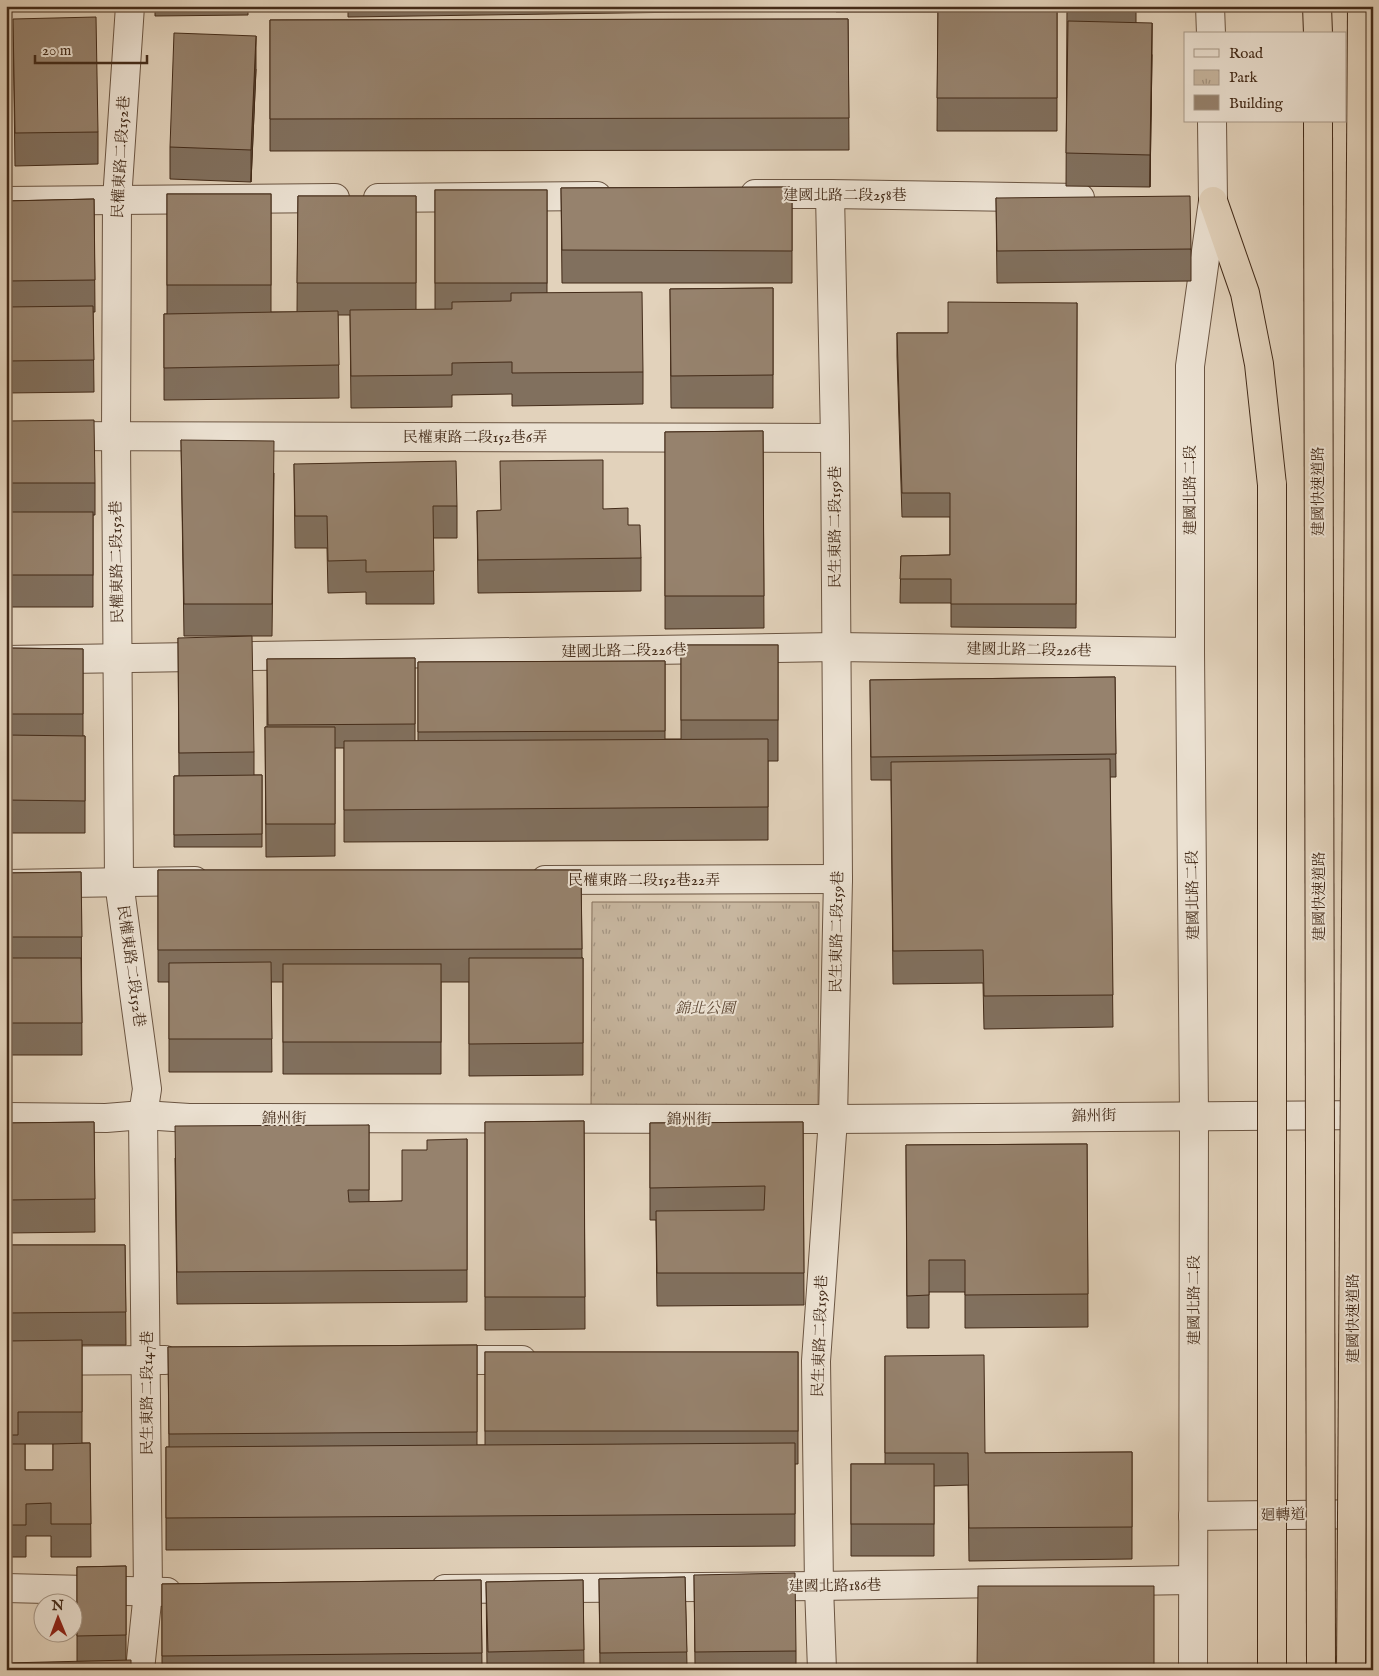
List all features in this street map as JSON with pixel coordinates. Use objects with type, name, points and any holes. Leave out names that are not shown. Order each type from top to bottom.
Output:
[{"type":"highway","points":[[1318,6],[1318,32]]},
{"type":"highway","name":"建國快速道路","points":[[1351,1670],[1362,6]]},
{"type":"highway","name":"建國快速道路","points":[[1318,122],[1321,1670]]},
{"type":"highway","points":[[1213,200],[1245,292],[1259,364],[1272,485],[1272,1670]]},
{"type":"street","name":"民權東路二段152巷","points":[[130,6],[117,200],[116,436],[119,882],[147,1089],[143,1115]]},
{"type":"street","points":[[1210,6],[1211,32]]},
{"type":"street","name":"建國北路二段","points":[[1193,1670],[1194,1115],[1190,652],[1190,366],[1213,200],[1212,122]]},
{"type":"street","name":"建國北路二段258巷","points":[[731,194],[1109,199]]},
{"type":"street","name":"民生東路二段159巷","points":[[822,1670],[806,1361],[833,1119],[838,879],[835,438],[830,194]]},
{"type":"street","points":[[6,201],[622,196]]},
{"type":"street","points":[[1186,200],[1213,200]]},
{"type":"street","name":"民權東路二段152巷6弄","points":[[6,436],[835,438]]},
{"type":"street","name":"建國北路二段226巷","points":[[6,660],[836,648],[1190,652]]},
{"type":"street","name":"民權東路二段152巷22弄","points":[[519,880],[838,879]]},
{"type":"street","points":[[6,884],[219,881]]},
{"type":"street","name":"錦州街","points":[[6,1117],[106,1118],[143,1115],[189,1118],[833,1119],[1373,1115]]},
{"type":"street","name":"民生東路二段147巷","points":[[140,1670],[148,1592],[143,1115]]},
{"type":"street","points":[[6,1361],[187,1360]]},
{"type":"street","points":[[417,1360],[547,1360]]},
{"type":"street","name":"廻轉道","points":[[1193,1516],[1373,1514]]},
{"type":"street","name":"建國北路186巷","points":[[424,1589],[819,1586],[1192,1580]]},
{"type":"street","points":[[6,1588],[148,1592],[188,1591]]},
{"type":"green space","name":"錦北公園","points":[[592,902],[819,902],[818,1113],[591,1113]]},
{"type":"building","points":[[938,9],[1057,9],[1057,98],[937,98]]},
{"type":"building","points":[[96,17],[98,132],[15,133],[13,19]]},
{"type":"building","points":[[848,19],[849,118],[270,119],[270,20]]},
{"type":"building","points":[[1068,21],[1152,23],[1150,155],[1066,153]]},
{"type":"building","points":[[174,33],[256,36],[251,150],[170,147]]},
{"type":"building","points":[[792,187],[792,251],[562,250],[561,188]]},
{"type":"building","points":[[435,190],[547,190],[547,283],[435,283]]},
{"type":"building","points":[[167,194],[271,194],[271,285],[167,285]]},
{"type":"building","points":[[298,196],[416,196],[416,283],[297,283]]},
{"type":"building","points":[[1190,196],[1191,249],[997,251],[996,198]]},
{"type":"building","points":[[94,199],[95,280],[6,281],[6,201]]},
{"type":"building","points":[[773,288],[773,375],[671,376],[670,289]]},
{"type":"building","points":[[642,292],[643,372],[512,373],[512,362],[452,363],[452,375],[351,376],[350,310],[452,309],[452,302],[511,301],[511,293]]},
{"type":"building","points":[[948,302],[1077,303],[1076,604],[951,604],[951,579],[900,579],[901,556],[950,555],[950,493],[902,493],[897,333],[948,333]]},
{"type":"building","points":[[93,306],[94,360],[6,361],[6,307]]},
{"type":"building","points":[[338,311],[339,365],[164,368],[164,314]]},
{"type":"building","points":[[94,420],[95,483],[6,483],[6,421]]},
{"type":"building","points":[[763,431],[764,596],[665,596],[665,432]]},
{"type":"building","points":[[181,440],[274,441],[272,604],[184,604]]},
{"type":"building","points":[[603,460],[603,509],[628,508],[628,525],[640,525],[641,558],[478,560],[477,511],[501,510],[500,461]]},
{"type":"building","points":[[456,461],[457,506],[433,506],[434,571],[366,572],[366,560],[328,561],[327,516],[295,516],[294,464]]},
{"type":"building","points":[[6,512],[93,512],[93,575],[6,575]]},
{"type":"building","points":[[252,636],[254,752],[179,753],[178,638]]},
{"type":"building","points":[[681,645],[778,645],[778,720],[681,720]]},
{"type":"building","points":[[6,648],[83,649],[83,714],[6,714]]},
{"type":"building","points":[[415,658],[415,724],[268,725],[267,659]]},
{"type":"building","points":[[665,661],[665,731],[418,732],[418,662]]},
{"type":"building","points":[[1115,677],[1116,754],[871,757],[870,680]]},
{"type":"building","points":[[265,727],[335,727],[335,824],[266,824]]},
{"type":"building","points":[[6,735],[85,736],[85,801],[6,800]]},
{"type":"building","points":[[768,739],[768,807],[344,810],[344,741]]},
{"type":"building","points":[[1110,759],[1113,995],[984,996],[983,950],[893,951],[891,762]]},
{"type":"building","points":[[262,775],[262,834],[174,835],[174,776]]},
{"type":"building","points":[[158,870],[581,870],[582,949],[158,950]]},
{"type":"building","points":[[81,872],[82,937],[6,937],[6,873]]},
{"type":"building","points":[[6,958],[81,958],[82,1023],[6,1023]]},
{"type":"building","points":[[469,958],[583,958],[583,1043],[469,1044]]},
{"type":"building","points":[[271,962],[272,1039],[169,1039],[169,963]]},
{"type":"building","points":[[283,964],[441,964],[441,1042],[283,1042]]},
{"type":"building","points":[[584,1121],[585,1297],[485,1297],[485,1122]]},
{"type":"building","points":[[94,1122],[95,1199],[6,1200],[6,1123]]},
{"type":"building","points":[[803,1122],[804,1273],[657,1273],[656,1211],[764,1210],[765,1186],[650,1188],[650,1123]]},
{"type":"building","points":[[369,1125],[369,1190],[348,1190],[349,1202],[402,1201],[402,1150],[427,1150],[427,1140],[467,1139],[467,1270],[177,1272],[175,1126]]},
{"type":"building","points":[[1087,1144],[1088,1294],[965,1295],[965,1260],[929,1260],[929,1295],[907,1296],[906,1145]]},
{"type":"building","points":[[6,1245],[125,1245],[126,1312],[6,1313]]},
{"type":"building","points":[[82,1340],[82,1412],[18,1412],[18,1435],[6,1435],[7,1341]]},
{"type":"building","points":[[477,1345],[477,1432],[169,1434],[168,1347]]},
{"type":"building","points":[[485,1352],[798,1352],[798,1431],[485,1431]]},
{"type":"building","points":[[984,1355],[985,1453],[1132,1452],[1132,1527],[969,1528],[968,1453],[885,1453],[885,1356]]},
{"type":"building","points":[[90,1443],[91,1524],[51,1524],[51,1503],[26,1504],[26,1525],[6,1525],[6,1444],[25,1444],[25,1470],[53,1470],[53,1444]]},
{"type":"building","points":[[795,1443],[795,1514],[166,1518],[166,1447]]},
{"type":"building","points":[[851,1464],[934,1464],[934,1524],[851,1524]]},
{"type":"building","points":[[126,1566],[126,1635],[82,1636],[82,1594],[77,1594],[77,1567]]},
{"type":"building","points":[[795,1573],[796,1651],[695,1652],[694,1575]]},
{"type":"building","points":[[685,1577],[687,1652],[600,1653],[599,1579]]},
{"type":"building","points":[[481,1580],[482,1653],[162,1656],[162,1584]]},
{"type":"building","points":[[583,1580],[584,1650],[488,1652],[486,1582]]},
{"type":"building","points":[[978,1586],[1154,1586],[1154,1670],[977,1670]]},
{"type":"building","points":[[131,1660],[131,1670],[6,1670],[6,1663]]},
{"type":"building","points":[[794,1666],[794,1670],[165,1670],[165,1669]]}]
